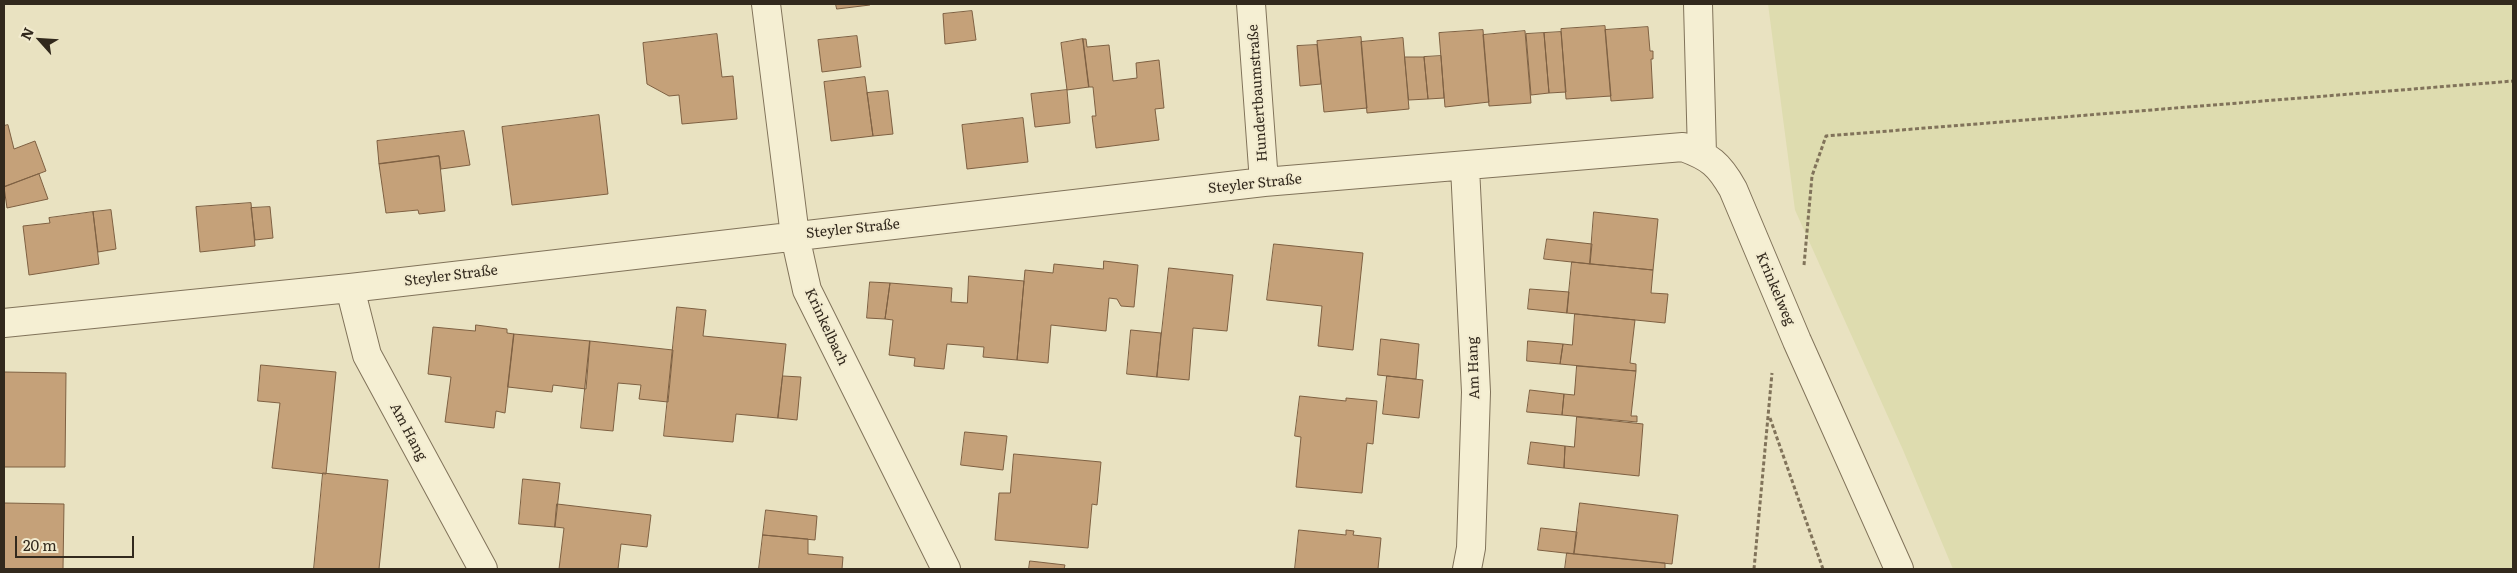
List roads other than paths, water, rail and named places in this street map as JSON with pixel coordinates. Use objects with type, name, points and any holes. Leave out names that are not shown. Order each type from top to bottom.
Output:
[{"type":"street","name":"Krinkelbach","points":[[766,4],[795,236],[807,290],[946,569]]},
{"type":"street","name":"Hundertbaumstraße","points":[[1251,4],[1264,182]]},
{"type":"street","points":[[1698,4],[1702,154]]},
{"type":"street","name":"Steyler Straße","points":[[4,323],[350,288],[1264,182],[1465,167],[1660,148],[1683,147],[1702,154]]},
{"type":"street","name":"Krinkelweg","points":[[1702,154],[1721,169],[1733,189],[1797,341],[1899,569]]},
{"type":"street","name":"Am Hang","points":[[1465,167],[1476,392],[1471,548],[1467,569]]},
{"type":"street","name":"Am Hang","points":[[350,288],[367,355],[483,569]]}]
